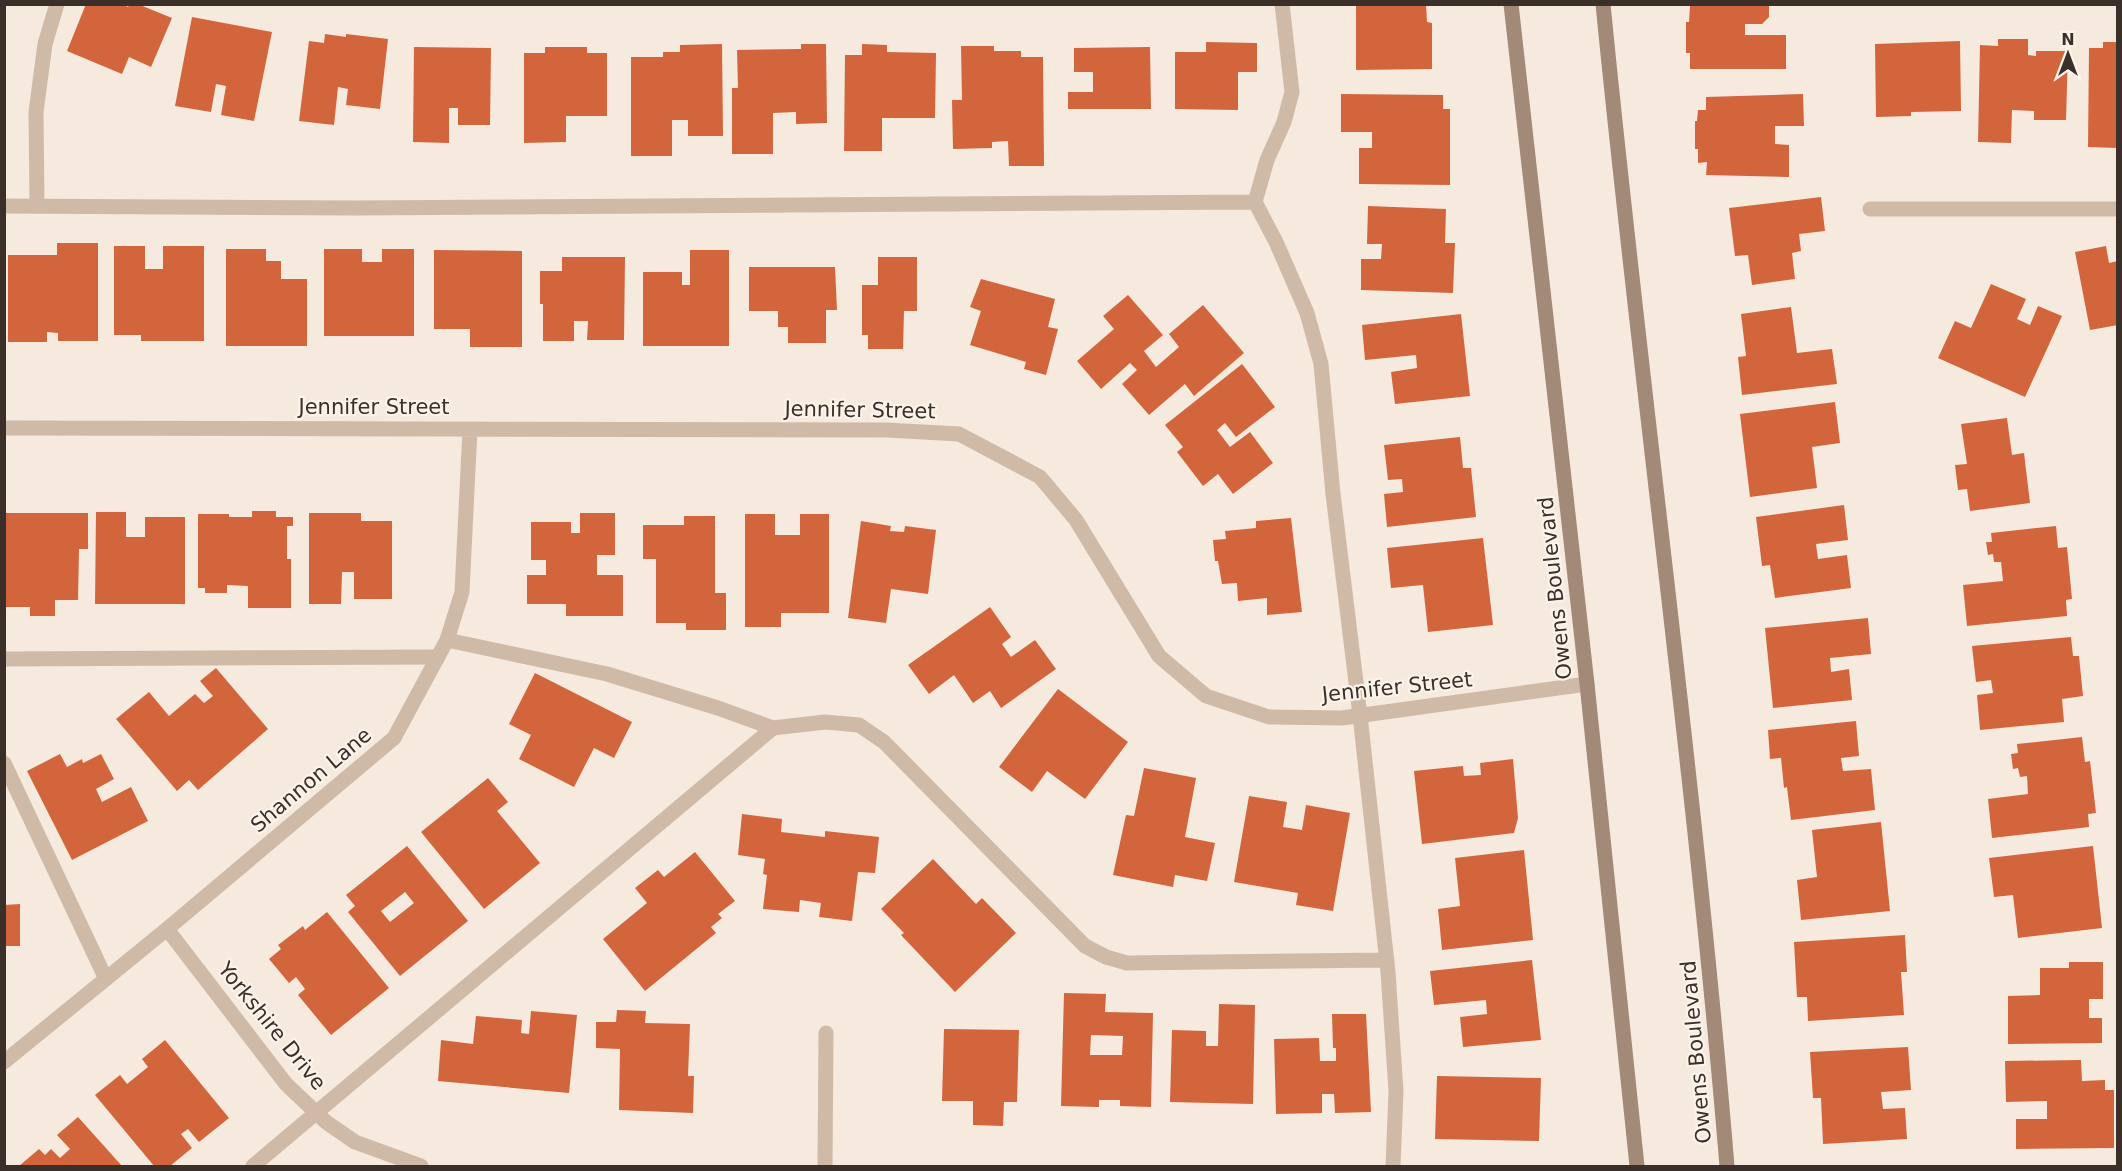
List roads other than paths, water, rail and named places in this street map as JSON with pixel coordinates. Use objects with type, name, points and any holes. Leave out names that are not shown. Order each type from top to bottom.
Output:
[{"type":"street","points":[[37,206],[36,112],[45,44],[57,4]]},
{"type":"street","points":[[1282,4],[1292,92],[1284,122],[1268,160],[1256,201],[1307,313],[1321,364],[1333,494],[1387,960],[1396,1091],[1393,1167]]},
{"type":"street","name":"Owens Boulevard","points":[[1511,4],[1587,684],[1637,1167]]},
{"type":"street","name":"Owens Boulevard","points":[[1603,4],[1712,987],[1727,1167]]},
{"type":"street","points":[[4,206],[355,208],[1256,201]]},
{"type":"street","points":[[1870,209],[2118,209]]},
{"type":"street","name":"Jennifer Street","points":[[4,428],[886,430],[959,434],[1040,477],[1076,520],[1159,656],[1206,696],[1269,717],[1342,718],[1587,684]]},
{"type":"street","name":"Shannon Lane","points":[[4,1062],[167,929],[394,738],[447,640],[462,592],[470,429]]},
{"type":"street","points":[[447,640],[607,674],[718,708],[773,728],[825,722],[859,725],[884,742],[1085,946],[1106,957],[1127,963],[1387,960]]},
{"type":"street","points":[[4,659],[438,657]]},
{"type":"street","points":[[253,1167],[773,728]]},
{"type":"street","points":[[4,763],[106,979]]},
{"type":"street","name":"Yorkshire Drive","points":[[167,929],[286,1084],[317,1113],[355,1142],[421,1167]]},
{"type":"street","points":[[825,1167],[826,1033]]}]
